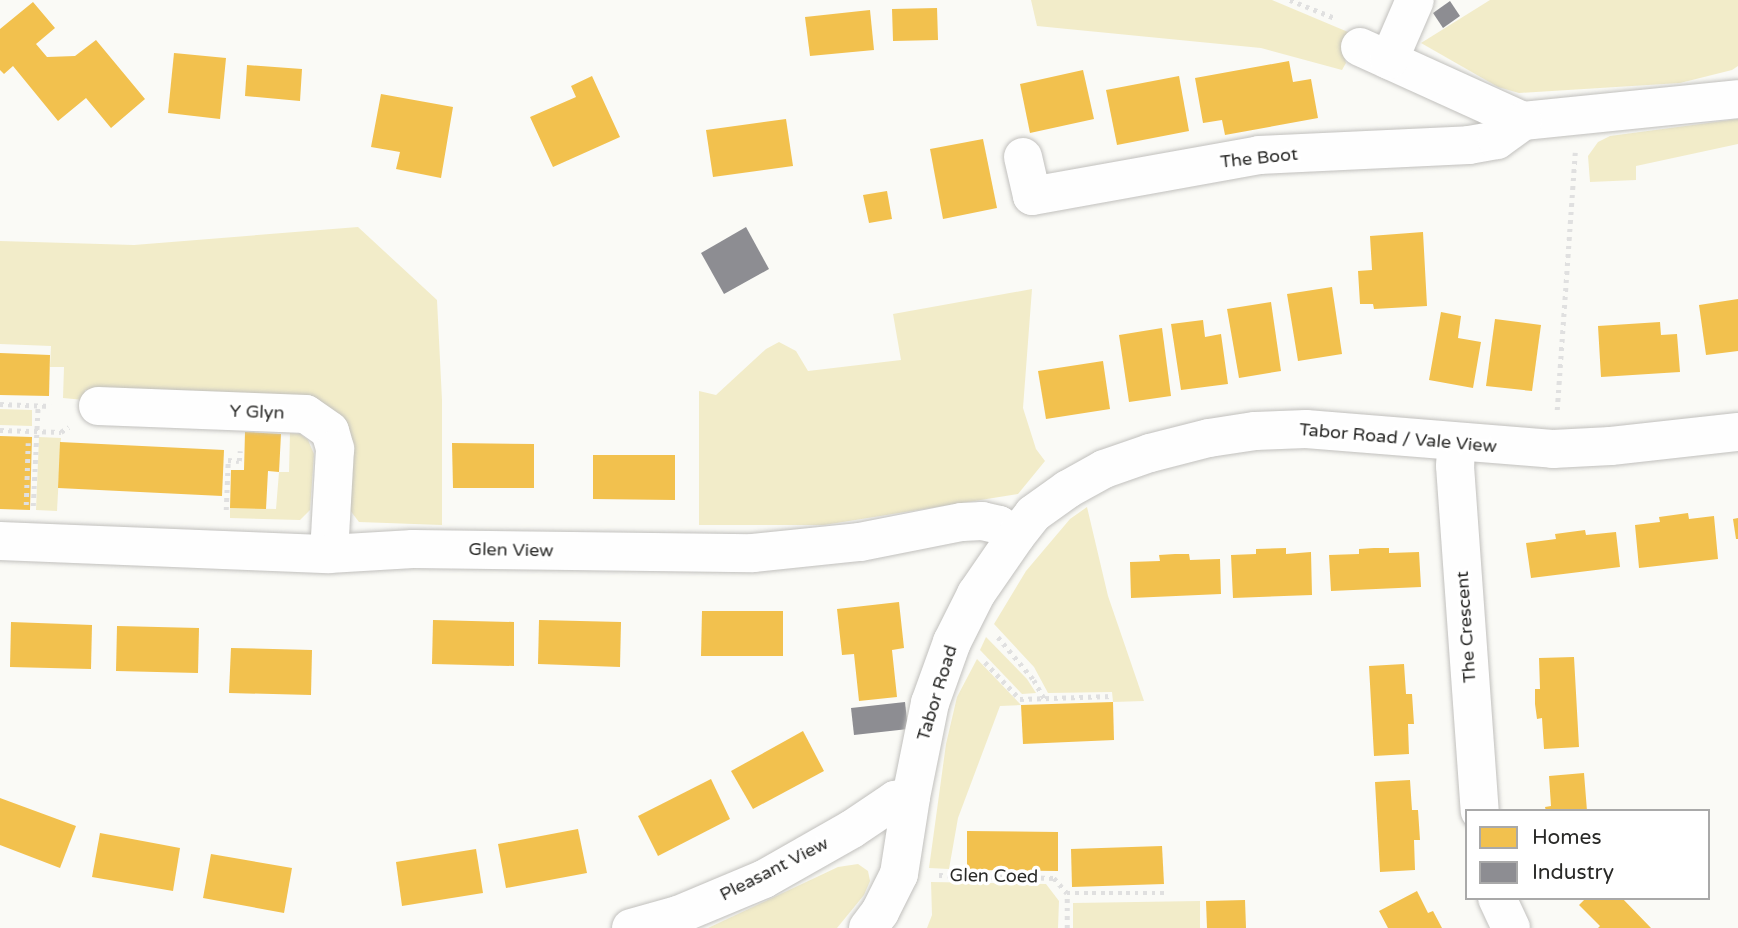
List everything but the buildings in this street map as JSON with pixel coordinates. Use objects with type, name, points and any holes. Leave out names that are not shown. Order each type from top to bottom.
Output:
[{"type":"street","points":[[1415,0],[1364,43],[1523,121],[1738,99]]},
{"type":"street","name":"The Boot","points":[[1023,157],[1032,197],[1259,155],[1469,145],[1497,140],[1523,121]]},
{"type":"street","name":"Y Glyn","points":[[98,405],[306,414],[330,431],[335,449],[329,554]]},
{"type":"street","name":"Tabor Road / Vale View","points":[[1068,489],[1104,469],[1150,453],[1209,438],[1255,431],[1306,429],[1553,449],[1611,446],[1738,432]]},
{"type":"street","name":"The Crescent","points":[[1456,442],[1456,480],[1480,809]]},
{"type":"street","name":"Tabor Road","points":[[868,928],[880,912],[899,874],[930,703],[952,642],[976,594],[1016,536],[1033,514],[1068,489]]},
{"type":"street","name":"Glen View","points":[[0,541],[329,554],[413,549],[753,553],[860,542],[982,521],[999,525],[1016,536]]},
{"type":"street","name":"Pleasant View","points":[[631,928],[678,915],[764,879],[852,829],[895,800],[911,797]]},
{"type":"street","points":[[1498,900],[1511,928]]},
{"type":"path","points":[[1290,0],[1312,8],[1364,43]]},
{"type":"path","points":[[1311,0],[1312,8]]},
{"type":"path","points":[[1553,449],[1575,147]]},
{"type":"path","points":[[0,404],[51,406]]},
{"type":"path","points":[[32,510],[38,405]]},
{"type":"path","points":[[0,430],[61,432],[98,405]]},
{"type":"path","points":[[226,512],[228,460],[239,461],[241,439]]},
{"type":"path","points":[[26,510],[28,443]]},
{"type":"path","points":[[998,637],[1034,680],[1044,698]]},
{"type":"path","points":[[952,642],[975,652],[1020,699],[1112,696]]},
{"type":"path","name":"Glen Coed","points":[[899,874],[1054,878],[1067,894]]},
{"type":"path","points":[[1066,928],[1067,894],[1164,892]]},
{"type":"shaded area","points":[[1031,0],[1272,0],[1348,32],[1342,50],[1346,63],[1342,70],[1261,48],[1037,26]]},
{"type":"shaded area","points":[[1490,0],[1738,0],[1738,66],[1732,70],[1680,83],[1519,93],[1498,87],[1421,43]]},
{"type":"shaded area","points":[[1738,119],[1738,144],[1636,166],[1636,180],[1590,182],[1588,156],[1598,142],[1610,136]]},
{"type":"shaded area","points":[[358,227],[437,300],[442,400],[442,525],[359,522],[346,505],[349,451],[239,397],[85,390],[84,400],[63,398],[64,367],[50,367],[51,346],[0,344],[0,241],[134,245]]},
{"type":"shaded area","points":[[1032,289],[1023,408],[1036,449],[1045,461],[1018,494],[824,525],[699,525],[699,391],[716,395],[766,349],[779,342],[796,351],[808,371],[901,360],[893,314]]},
{"type":"shaded area","points":[[0,409],[32,410],[32,426],[0,425]]},
{"type":"shaded area","points":[[290,433],[300,434],[308,440],[314,454],[310,510],[300,520],[230,518],[230,508],[276,509],[279,472],[289,472]]},
{"type":"shaded area","points":[[39,437],[61,438],[57,511],[36,510]]},
{"type":"shaded area","points":[[1087,507],[1108,596],[1144,701],[1113,702],[1112,692],[1048,693],[1034,667],[994,624],[1026,571],[1070,519]]},
{"type":"shaded area","points":[[986,637],[1027,679],[1036,693],[1022,694],[980,650]]},
{"type":"shaded area","points":[[977,659],[1021,705],[1000,706],[958,818],[949,869],[929,868],[946,744],[957,697]]},
{"type":"shaded area","points":[[858,864],[868,871],[870,881],[864,895],[837,928],[708,928],[838,867]]},
{"type":"shaded area","points":[[931,882],[1046,884],[1059,901],[1058,928],[927,928],[932,915]]},
{"type":"shaded area","points":[[1200,901],[1200,928],[1073,928],[1073,903]]}]
